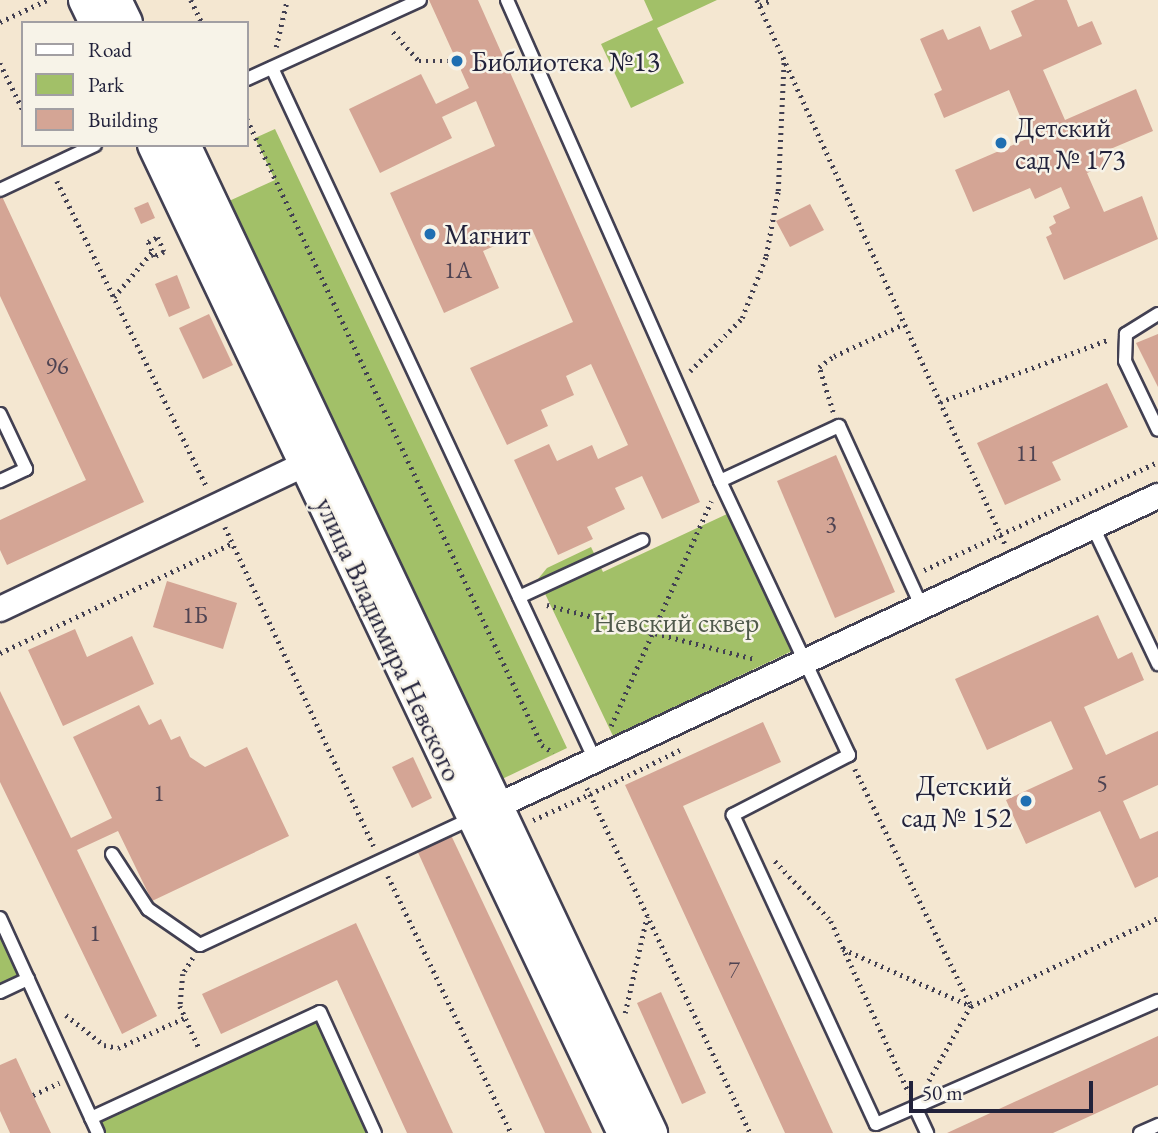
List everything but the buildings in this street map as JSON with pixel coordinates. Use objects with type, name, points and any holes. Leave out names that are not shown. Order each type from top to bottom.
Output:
[{"type":"street","points":[[86,0],[95,21]]},
{"type":"street","points":[[115,0],[125,21]]},
{"type":"street","name":"улица Владимира Невского","points":[[156,147],[306,464],[651,1133]]},
{"type":"street","name":"улица Владимира Невского","points":[[185,147],[485,812],[624,1133]]},
{"type":"street","points":[[0,609],[306,464]]},
{"type":"street","points":[[485,812],[1158,496]]},
{"type":"lane","points":[[248,79],[420,0]]},
{"type":"lane","points":[[508,0],[720,481],[797,666],[849,755],[733,814],[876,1124],[1158,1001]]},
{"type":"lane","points":[[272,68],[519,597],[586,764]]},
{"type":"lane","points":[[0,190],[91,147]]},
{"type":"lane","points":[[1158,314],[1126,334],[1125,361],[1158,430]]},
{"type":"lane","points":[[0,414],[26,469],[0,481]]},
{"type":"lane","points":[[720,481],[839,426],[922,607]]},
{"type":"lane","points":[[1093,527],[1158,664]]},
{"type":"lane","points":[[519,597],[643,540]]},
{"type":"lane","points":[[112,854],[148,909],[201,945],[485,812]]},
{"type":"lane","points":[[0,918],[98,1133]]},
{"type":"lane","points":[[0,992],[28,979]]},
{"type":"lane","points":[[91,1118],[320,1012],[375,1133]]},
{"type":"lane","points":[[915,1107],[927,1133]]},
{"type":"lane","points":[[1140,1133],[1158,1125]]},
{"type":"path","points":[[0,22],[47,0]]},
{"type":"path","points":[[191,0],[201,21]]},
{"type":"path","points":[[272,68],[287,0]]},
{"type":"path","points":[[771,0],[758,3],[1014,564]]},
{"type":"path","points":[[380,19],[419,61],[457,61]]},
{"type":"path","points":[[676,382],[742,318],[766,257],[778,191],[784,59]]},
{"type":"path","points":[[0,64],[21,106]]},
{"type":"path","points":[[248,121],[542,745],[586,764],[652,632],[720,481]]},
{"type":"path","points":[[158,237],[164,252],[154,257],[152,252],[148,242],[158,237]]},
{"type":"path","points":[[114,297],[152,252]]},
{"type":"path","points":[[839,426],[819,368],[834,356],[904,324]]},
{"type":"path","points":[[940,402],[1126,334]]},
{"type":"path","points":[[909,577],[1158,462]]},
{"type":"path","points":[[0,653],[233,543]]},
{"type":"path","points":[[519,597],[797,666]]},
{"type":"path","points":[[849,755],[971,1006]]},
{"type":"path","points":[[524,824],[590,794],[750,1133]]},
{"type":"path","points":[[768,853],[831,921],[915,1107]]},
{"type":"path","points":[[381,861],[511,1133]]},
{"type":"path","points":[[623,1023],[647,915]]},
{"type":"path","points":[[915,1107],[971,1006],[1158,918]]},
{"type":"path","points":[[201,945],[183,974],[180,1006],[207,1064]]},
{"type":"path","points":[[844,949],[971,1006]]},
{"type":"path","points":[[28,979],[104,1045],[118,1048],[184,1018]]},
{"type":"path","points":[[33,1095],[72,1077]]},
{"type":"green space","points":[[644,0],[717,0],[657,28],[684,83],[631,108],[601,44],[653,20]]},
{"type":"green space","points":[[275,129],[567,748],[502,779],[229,201],[275,180],[255,138]]},
{"type":"green space","name":"Невский сквер","points":[[727,514],[792,651],[613,736],[538,579],[547,568],[591,547],[603,572]]},
{"type":"green space","points":[[0,918],[28,979],[0,992]]},
{"type":"green space","points":[[320,1012],[375,1133],[98,1133],[91,1118]]},
{"type":"place","name":"Библиотека №13","points":[[457,61]]},
{"type":"place","name":"Детский сад № 173","points":[[1001,143]]},
{"type":"place","name":"Магнит","points":[[430,234]]},
{"type":"place","name":"Детский сад № 152","points":[[1026,801]]}]
